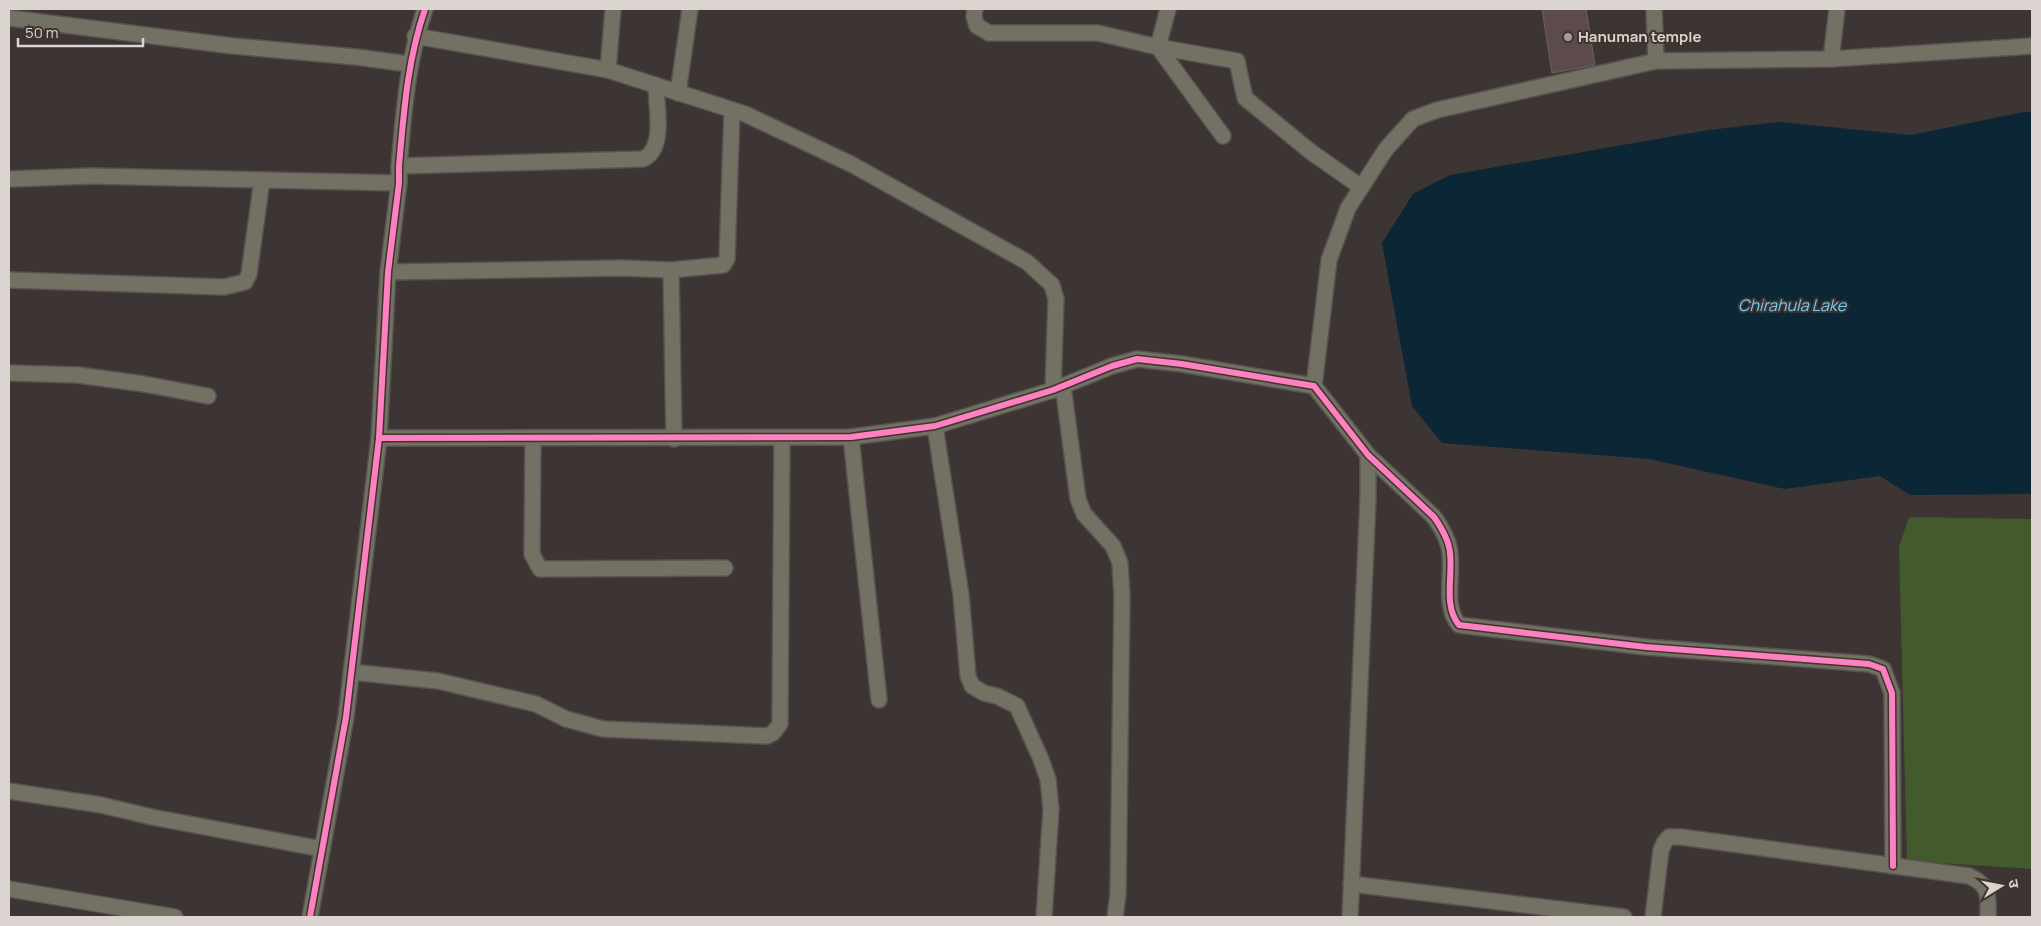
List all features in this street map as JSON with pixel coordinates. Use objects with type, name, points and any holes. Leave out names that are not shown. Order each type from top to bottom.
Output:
[{"type":"street","points":[[310,917],[346,717],[379,438],[388,272],[399,182],[409,64],[415,36],[425,9]]},
{"type":"street","points":[[608,70],[613,9]]},
{"type":"street","points":[[678,93],[690,9]]},
{"type":"street","points":[[975,9],[974,17],[977,26],[989,33],[1098,33],[1158,47],[1237,61],[1245,98],[1311,152],[1361,188]]},
{"type":"street","points":[[1158,47],[1168,9]]},
{"type":"street","points":[[1654,9],[1656,61]]},
{"type":"street","points":[[1831,59],[1838,9]]},
{"type":"street","points":[[9,18],[233,46],[356,57],[409,64]]},
{"type":"street","points":[[415,36],[608,70],[745,114],[850,164],[1027,262],[1052,285],[1056,299],[1058,388],[1078,499],[1084,514],[1114,546],[1120,562],[1122,596],[1119,854],[1118,894],[1115,917]]},
{"type":"street","points":[[1314,386],[1329,260],[1348,208],[1386,149],[1413,119],[1437,110],[1656,61],[1831,59],[2032,46]]},
{"type":"street","points":[[1158,47],[1222,136]]},
{"type":"street","points":[[399,166],[643,159],[654,151],[658,142],[656,86]]},
{"type":"street","points":[[388,272],[622,268],[671,270],[723,265],[727,259],[732,110]]},
{"type":"street","points":[[9,180],[92,176],[399,182]]},
{"type":"street","points":[[9,280],[224,287],[245,282],[249,274],[262,180]]},
{"type":"street","points":[[671,270],[674,439]]},
{"type":"street","points":[[379,438],[851,438],[935,426],[1058,388],[1112,366],[1137,359],[1182,364],[1314,386],[1368,456],[1441,526],[1450,551],[1451,615],[1459,625],[1646,648],[1868,664],[1883,669],[1892,694],[1893,866]]},
{"type":"street","points":[[9,373],[78,375],[144,384],[208,396]]},
{"type":"street","points":[[935,426],[961,596],[968,676],[972,686],[984,693],[998,696],[1017,706],[1048,779],[1051,809],[1044,917]]},
{"type":"street","points":[[533,438],[532,554],[540,569],[725,568]]},
{"type":"street","points":[[351,672],[438,681],[536,704],[566,719],[603,729],[767,736],[774,733],[780,724],[782,438]]},
{"type":"street","points":[[851,438],[879,700]]},
{"type":"street","points":[[1350,917],[1368,456]]},
{"type":"street","points":[[9,791],[101,805],[152,817],[322,849]]},
{"type":"street","points":[[1653,917],[1661,850],[1669,837],[1681,837],[1969,876],[1980,881],[1988,895],[1988,917]]},
{"type":"street","points":[[1351,884],[1624,917]]},
{"type":"street","points":[[9,889],[175,917]]},
{"type":"green space","points":[[1909,517],[2032,519],[2032,869],[1907,861],[1899,547]]},
{"type":"water","name":"Chirahula Lake","points":[[2032,112],[2032,494],[1910,495],[1880,476],[1785,489],[1649,459],[1442,443],[1412,406],[1382,243],[1413,194],[1450,175],[1709,130],[1779,122],[1911,135]]},
{"type":"building","name":"Hanuman temple","points":[[1542,9],[1586,9],[1595,65],[1552,73]]},
{"type":"cycle path","points":[[310,917],[346,717],[379,438],[388,272],[399,183],[405,106],[410,67],[425,9]]},
{"type":"cycle path","points":[[379,438],[851,437],[935,426],[1053,390],[1112,366],[1137,359],[1182,364],[1314,386],[1368,455],[1434,517],[1439,525],[1449,548],[1451,562],[1451,609],[1459,625],[1646,647],[1869,664],[1883,669],[1892,693],[1893,866]]},
{"type":"place","name":"Hanuman temple","points":[[1568,37]]}]
